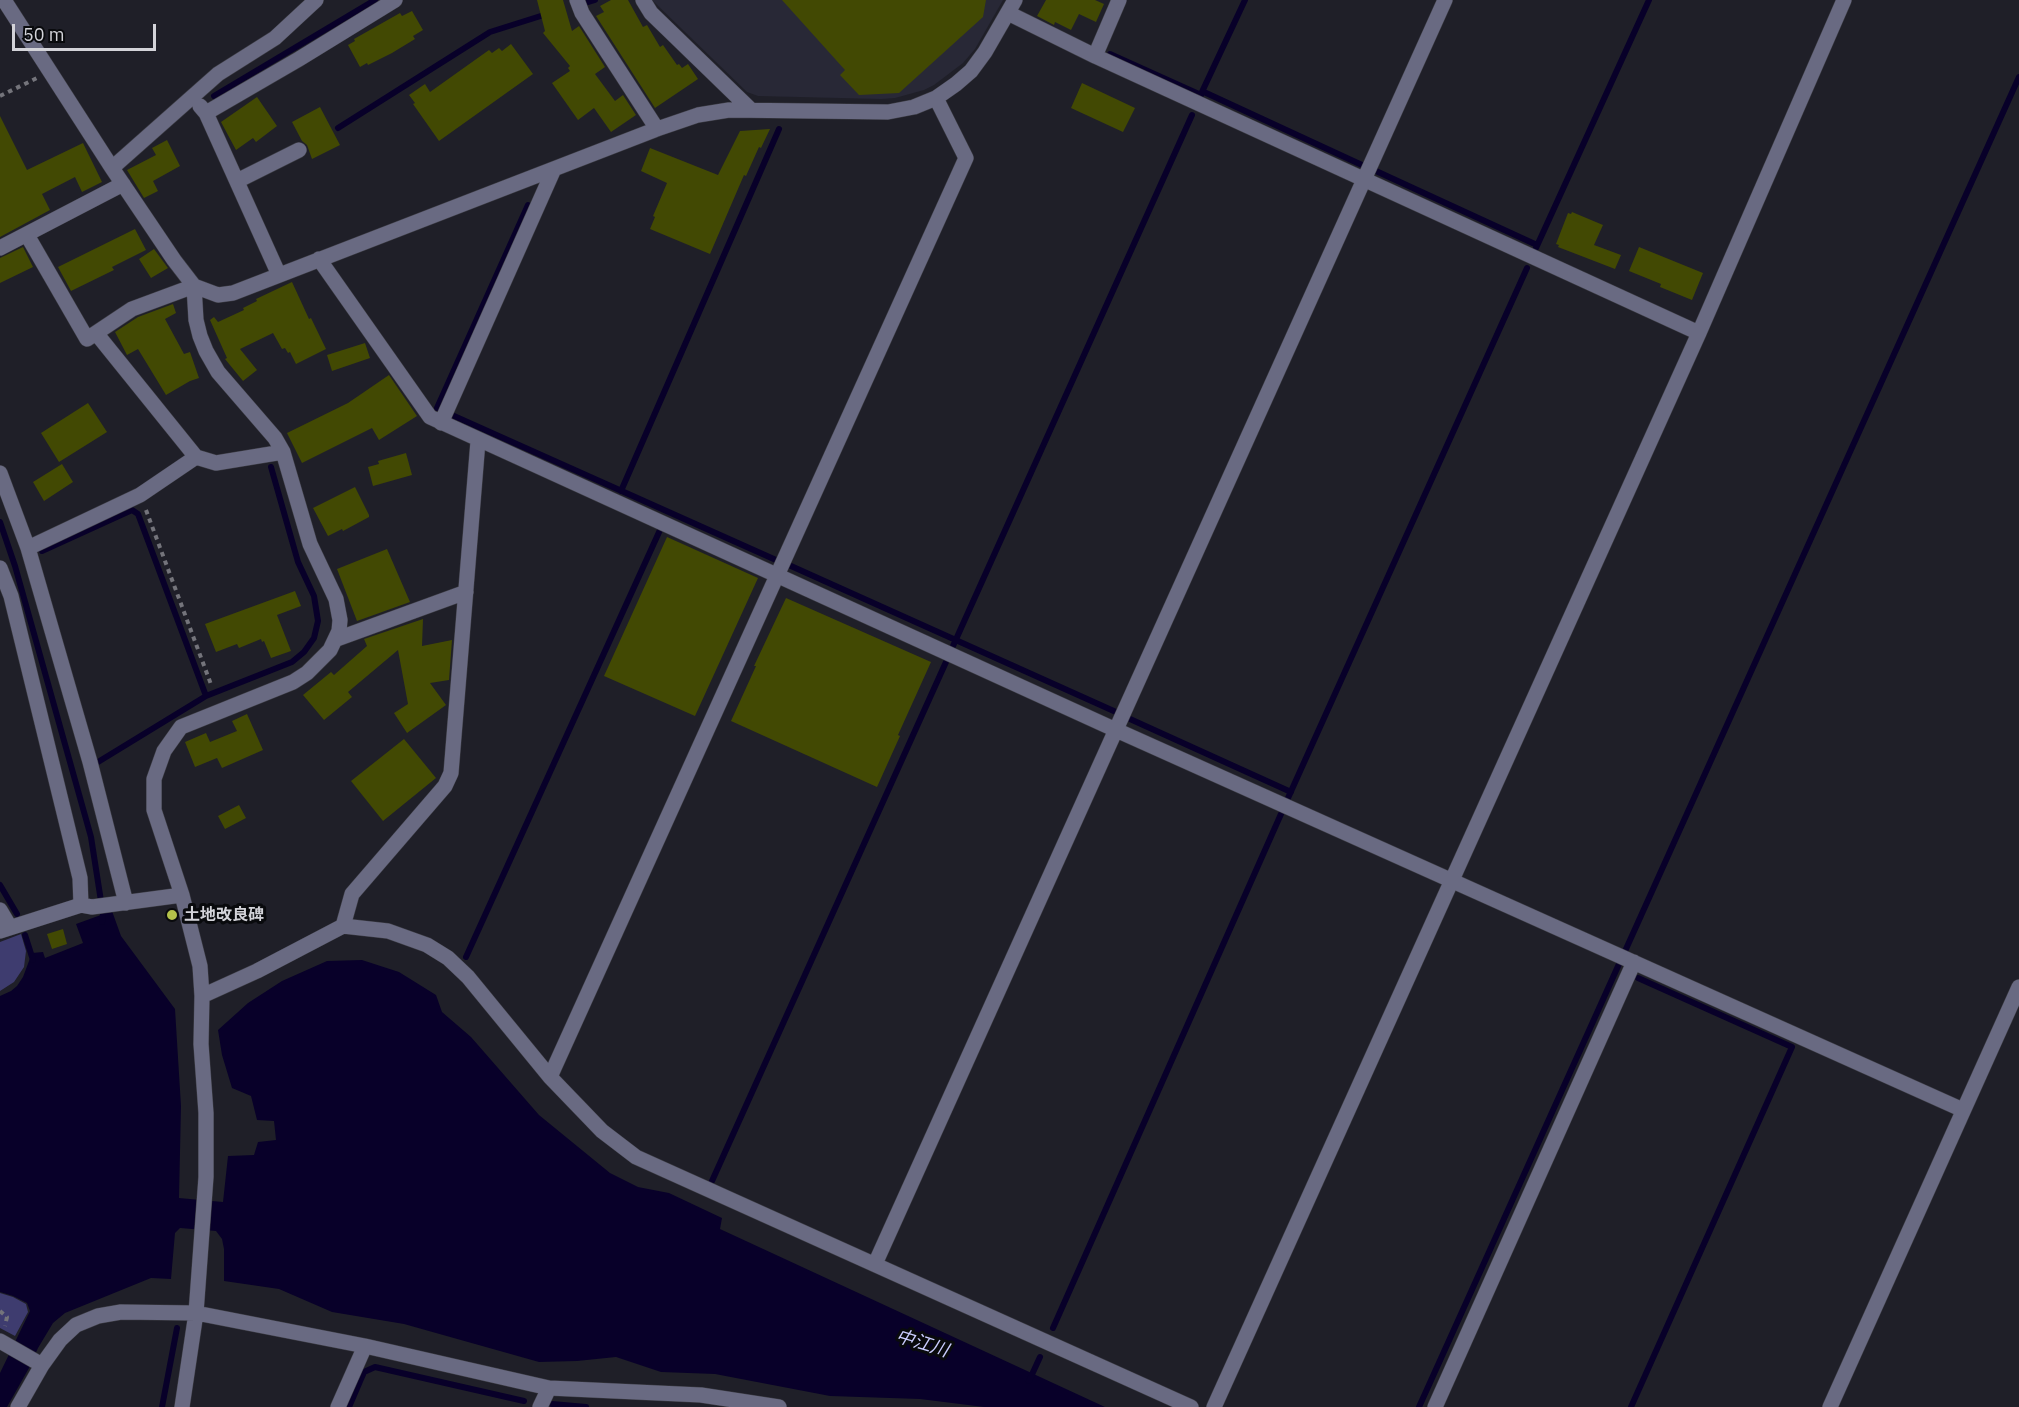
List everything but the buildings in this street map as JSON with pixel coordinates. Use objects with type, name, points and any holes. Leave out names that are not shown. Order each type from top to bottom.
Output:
[{"type":"street","points":[[4,0],[112,168],[194,286],[196,320],[206,351],[218,372],[275,438],[282,452],[310,544],[336,599],[340,620],[337,639],[330,650],[293,682],[181,727],[164,751],[154,779],[154,810],[182,895],[200,966],[202,996],[201,1044],[206,1113],[206,1177],[196,1313],[182,1407]]},
{"type":"street","points":[[112,168],[218,74],[275,38],[316,0]]},
{"type":"street","points":[[207,113],[395,0]]},
{"type":"street","points":[[577,0],[582,14],[657,129]]},
{"type":"street","points":[[642,0],[651,12],[751,110]]},
{"type":"street","points":[[1095,56],[1119,0]]},
{"type":"street","points":[[875,1264],[1446,0]]},
{"type":"street","points":[[1214,1407],[1699,333],[1844,0]]},
{"type":"street","points":[[27,235],[87,339],[132,309],[194,286],[218,295],[233,293],[698,115],[729,110],[888,112],[914,107],[936,98],[971,71],[1011,6],[1095,56],[1699,333]]},
{"type":"street","points":[[192,97],[207,113],[279,275]]},
{"type":"street","points":[[550,1077],[966,158],[936,98]]},
{"type":"street","points":[[237,181],[299,150]]},
{"type":"street","points":[[441,423],[554,169]]},
{"type":"street","points":[[0,248],[123,184]]},
{"type":"street","points":[[319,259],[430,417],[441,423],[1116,730],[1963,1110]]},
{"type":"street","points":[[96,333],[196,456],[216,463],[282,452]]},
{"type":"street","points":[[343,926],[352,894],[445,786],[451,773],[478,441]]},
{"type":"street","points":[[28,548],[140,495],[196,456]]},
{"type":"street","points":[[0,473],[28,548],[90,762],[123,903]]},
{"type":"street","points":[[0,568],[11,596],[86,906]]},
{"type":"street","points":[[337,639],[466,592]]},
{"type":"street","points":[[0,910],[5,929],[86,906],[182,895]]},
{"type":"street","points":[[202,996],[257,971],[343,926],[388,931],[427,945],[448,958],[468,977],[550,1077],[602,1131],[636,1157],[1191,1407]]},
{"type":"street","points":[[1435,1407],[1634,962]]},
{"type":"street","points":[[1830,1407],[2019,987]]},
{"type":"street","points":[[18,1407],[39,1363],[76,1325],[98,1316],[120,1312],[196,1313],[365,1346],[549,1388],[701,1395],[779,1407]]},
{"type":"street","points":[[4,1346],[39,1363]]},
{"type":"street","points":[[338,1407],[365,1346]]},
{"type":"street","points":[[540,1407],[549,1388]]},
{"type":"path","points":[[0,96],[50,72]]},
{"type":"path","points":[[140,495],[212,687]]},
{"type":"shaded area","points":[[652,0],[1003,0],[975,49],[963,63],[924,90],[895,98],[881,99],[758,96],[747,92]]},
{"type":"shaded area","points":[[21,934],[26,951],[24,967],[14,982],[0,991],[0,942]]},
{"type":"shaded area","points":[[0,1293],[26,1304],[28,1312],[15,1336],[0,1328]]},
{"type":"water","name":"中江川","points":[[112,911],[121,936],[175,1009],[181,1106],[179,1198],[223,1202],[228,1156],[254,1155],[258,1142],[276,1140],[274,1121],[257,1120],[251,1096],[232,1088],[222,1055],[218,1030],[248,1003],[282,981],[327,961],[362,960],[399,972],[436,995],[442,1012],[471,1037],[539,1115],[610,1173],[638,1187],[669,1193],[722,1218],[720,1229],[1105,1407],[984,1407],[920,1399],[830,1396],[715,1374],[661,1372],[616,1357],[539,1362],[404,1324],[332,1312],[279,1289],[224,1281],[224,1249],[222,1239],[216,1231],[180,1228],[175,1233],[171,1279],[151,1278],[65,1313],[53,1323],[7,1407],[0,1407],[0,1373],[30,1311],[27,1303],[0,1292],[0,996],[17,986],[32,953],[43,952],[45,958],[83,943],[76,924]]},
{"type":"waterway","points":[[214,96],[375,0]]},
{"type":"waterway","points":[[585,3],[595,0]]},
{"type":"waterway","points":[[1201,94],[1245,0]]},
{"type":"waterway","points":[[1536,248],[1649,0]]},
{"type":"waterway","points":[[338,128],[490,32],[547,14]]},
{"type":"waterway","points":[[1110,54],[1201,95]]},
{"type":"waterway","points":[[1626,949],[2019,77]]},
{"type":"waterway","points":[[1204,92],[1362,165]]},
{"type":"waterway","points":[[953,646],[1192,115]]},
{"type":"waterway","points":[[621,491],[779,129]]},
{"type":"waterway","points":[[1376,171],[1537,245]]},
{"type":"waterway","points":[[437,408],[528,205]]},
{"type":"waterway","points":[[1288,798],[1527,268]]},
{"type":"waterway","points":[[454,416],[776,560]]},
{"type":"waterway","points":[[98,762],[206,696],[292,662],[304,652],[314,638],[318,621],[314,596],[298,562],[271,467]]},
{"type":"waterway","points":[[42,551],[132,510],[138,514],[206,696]]},
{"type":"waterway","points":[[0,522],[15,566],[91,837],[103,914],[102,922]]},
{"type":"waterway","points":[[466,957],[660,530]]},
{"type":"waterway","points":[[791,566],[1116,712]]},
{"type":"waterway","points":[[712,1181],[946,662]]},
{"type":"waterway","points":[[1130,719],[1291,792]]},
{"type":"waterway","points":[[1053,1328],[1281,814]]},
{"type":"waterway","points":[[0,885],[17,914]]},
{"type":"waterway","points":[[25,935],[33,960]]},
{"type":"waterway","points":[[1419,1407],[1619,964]]},
{"type":"waterway","points":[[1631,1407],[1792,1047],[1638,978]]},
{"type":"waterway","points":[[162,1407],[177,1328]]},
{"type":"waterway","points":[[1029,1381],[1040,1357]]},
{"type":"waterway","points":[[349,1407],[364,1372],[375,1367],[524,1401]]},
{"type":"waterway","points":[[552,1404],[586,1407]]},
{"type":"place","name":"土地改良碑","points":[[172,915]]}]
